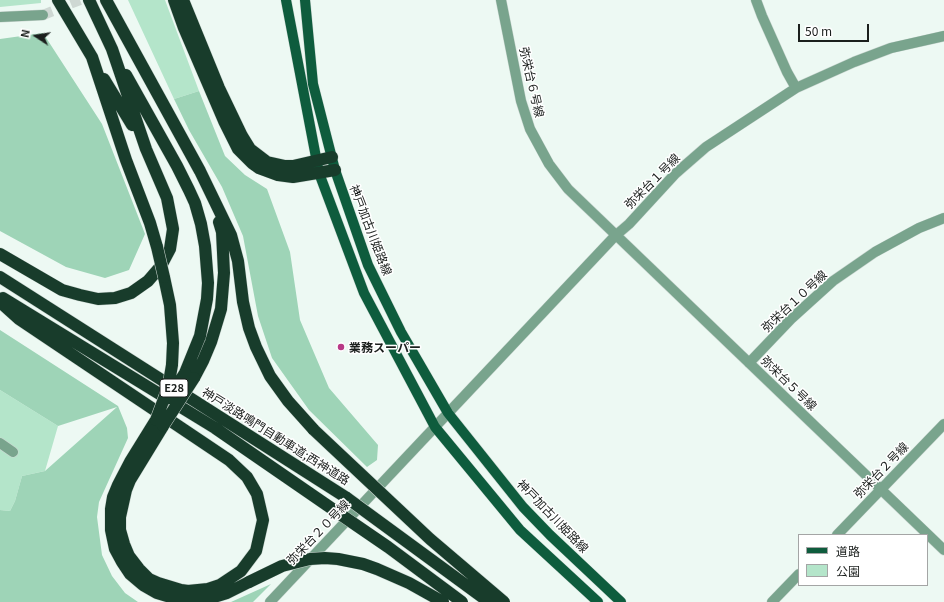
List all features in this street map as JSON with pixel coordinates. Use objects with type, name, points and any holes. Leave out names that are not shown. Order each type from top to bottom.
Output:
[{"type":"highway","points":[[58,0],[146,149]]},
{"type":"highway","points":[[89,0],[112,49],[177,166],[195,203],[201,224],[207,266],[207,299],[200,336],[189,376]]},
{"type":"highway","points":[[106,0],[213,195],[234,245],[238,261],[243,302],[249,328],[256,347],[270,376],[288,401],[314,430],[430,539],[504,602]]},
{"type":"highway","points":[[110,0],[128,38]]},
{"type":"highway","points":[[174,0],[184,28],[238,149],[252,163],[272,174],[293,177],[335,170]]},
{"type":"highway","points":[[183,0],[219,88],[242,136],[250,149],[267,162],[285,166],[293,166],[332,157]]},
{"type":"highway","points":[[0,254],[62,290],[98,299],[115,298],[131,292],[148,281],[161,266],[170,249],[173,229],[167,198],[146,149],[112,49]]},
{"type":"highway","points":[[0,302],[19,319],[229,460],[247,477],[254,488],[261,508],[263,520],[256,551],[241,571],[220,585],[201,590],[188,591],[169,588],[149,579],[129,556],[124,544],[120,530],[120,517],[126,490],[159,423],[168,388],[173,348],[172,320],[164,277],[150,223],[126,160],[92,58]]},
{"type":"highway","points":[[213,195],[222,232],[224,273],[220,309],[213,335],[203,361],[189,376],[159,423],[130,462],[118,485],[113,497],[111,509],[111,530],[115,550],[130,574],[143,585],[157,593],[187,601],[214,597],[228,593],[282,566],[310,559],[325,558],[363,564],[378,569],[409,583],[443,602]]},
{"type":"highway","name":"神戸淡路鳴門自動車道;西神道路","points":[[0,277],[347,498],[489,602]]},
{"type":"highway","name":"E28","points":[[0,296],[214,428],[388,547],[462,602]]},
{"type":"main road","points":[[286,0],[319,173],[364,293],[435,427],[520,530],[598,602]]},
{"type":"main road","name":"神戸加古川姫路線","points":[[305,0],[313,84],[335,170],[368,265],[401,332],[448,413],[523,507],[550,535],[621,602]]},
{"type":"street","name":"弥栄台６号線","points":[[500,0],[521,101],[530,129],[549,164],[568,190],[615,236]]},
{"type":"street","points":[[756,0],[771,37],[796,88]]},
{"type":"street","points":[[0,17],[44,15]]},
{"type":"street","name":"弥栄台１号線","points":[[435,427],[675,174],[706,147],[796,88],[891,48],[944,36]]},
{"type":"street","name":"弥栄台１０号線","points":[[749,363],[800,310],[833,281],[875,252],[919,228],[944,218]]},
{"type":"street","name":"弥栄台５号線","points":[[615,236],[881,490],[896,502],[944,550]]},
{"type":"street","name":"弥栄台２号線","points":[[838,534],[944,424]]},
{"type":"street","name":"弥栄台２０号線","points":[[270,602],[435,427]]},
{"type":"street","points":[[0,443],[13,452]]},
{"type":"street","points":[[772,602],[798,575]]},
{"type":"green space","points":[[0,0],[41,0],[41,3],[0,7]]},
{"type":"green space","points":[[128,0],[165,0],[199,91],[174,99]]},
{"type":"green space","points":[[43,33],[102,124],[145,234],[129,270],[105,278],[66,267],[0,231],[0,39]]},
{"type":"green space","points":[[199,91],[225,156],[245,175],[267,189],[290,252],[300,320],[329,388],[378,445],[377,460],[367,467],[309,410],[272,358],[258,316],[243,236],[222,187],[189,130],[174,99]]},
{"type":"green space","points":[[0,330],[118,406],[127,428],[128,438],[99,502],[97,517],[102,555],[112,576],[125,593],[138,602],[0,602],[0,510],[10,511],[15,501],[22,476],[45,471],[117,407],[58,426],[0,390]]},
{"type":"green space","points":[[0,390],[58,426],[45,471],[22,476],[15,501],[10,511],[0,510]]},
{"type":"green space","points":[[271,584],[253,602],[231,602]]},
{"type":"tunnel","points":[[43,15],[80,0]]},
{"type":"place","name":"業務スーパー","points":[[341,347]]}]
